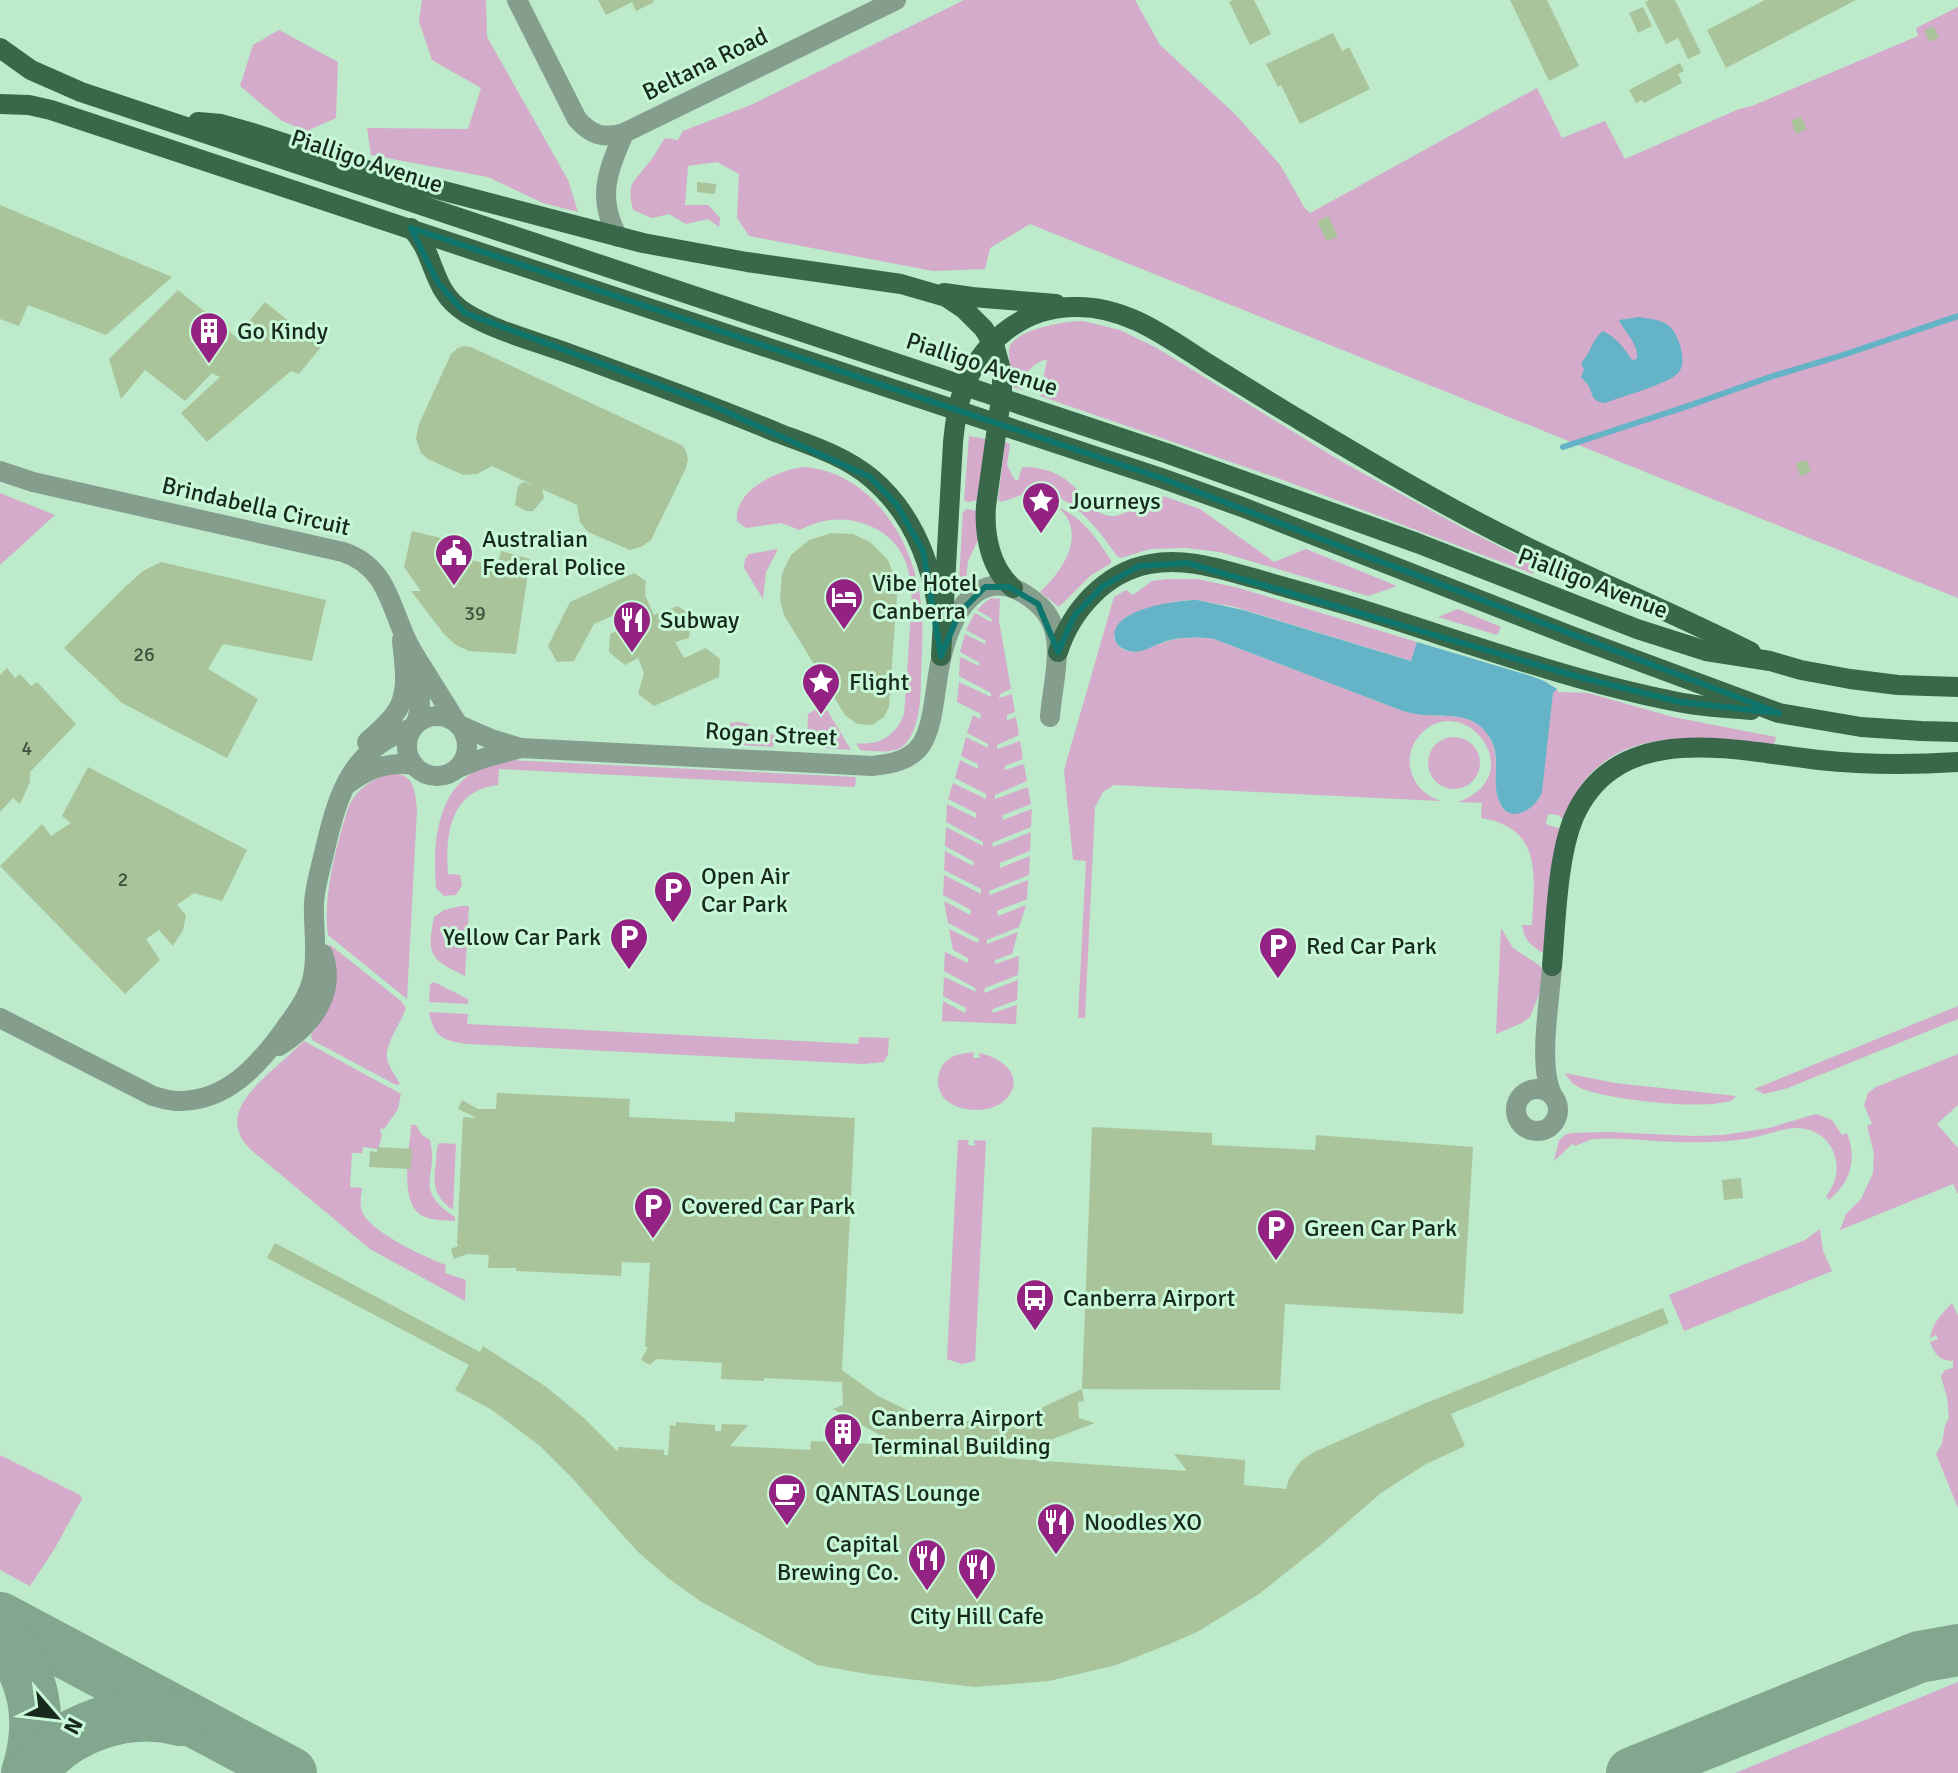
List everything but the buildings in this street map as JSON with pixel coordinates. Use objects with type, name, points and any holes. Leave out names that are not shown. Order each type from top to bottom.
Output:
[{"type":"main road","name":"Pialligo Avenue","points":[[0,48],[45,77],[81,92],[1166,453],[1417,543],[1637,629],[1706,651],[1850,679],[1898,685],[1958,687]]},
{"type":"main road","name":"Pialligo Avenue","points":[[0,104],[51,110],[1029,433],[1242,507],[1574,637],[1779,713],[1861,727],[1958,732]]},
{"type":"main road","points":[[155,116],[244,130],[379,174],[618,237],[694,254],[901,284],[946,297],[964,309],[984,329],[993,342],[1002,373],[986,523],[996,566],[1013,588]]},
{"type":"main road","points":[[411,228],[427,250],[438,283],[450,300],[465,313],[709,404],[829,453],[870,477],[897,505],[923,551],[935,592],[941,656]]},
{"type":"main road","points":[[924,290],[1110,310],[1147,325],[1440,502],[1770,661]]},
{"type":"main road","points":[[941,656],[953,442],[957,411],[970,372],[976,361],[1012,325],[1030,316],[1065,307],[1084,307]]},
{"type":"main road","points":[[1058,652],[1074,616],[1103,586],[1139,566],[1187,563],[1206,565],[1317,596],[1579,677],[1680,702],[1779,713]]},
{"type":"main road","points":[[1552,966],[1566,840],[1585,797],[1614,768],[1649,753],[1685,746],[1859,763],[1900,765],[1958,762]]},
{"type":"street","points":[[517,0],[580,123],[603,136],[624,133]]},
{"type":"street","name":"Beltana Road","points":[[624,133],[896,0]]},
{"type":"street","points":[[618,237],[609,220],[605,193],[608,173],[624,133]]},
{"type":"street","name":"Brindabella Circuit","points":[[0,471],[33,482],[352,555],[369,565],[379,576],[410,647],[459,725]]},
{"type":"street","name":"Rogan Street","points":[[459,725],[521,748],[872,766],[900,761],[920,746],[929,726],[941,656],[959,613],[975,593],[992,585],[1013,588]]},
{"type":"street","points":[[1013,588],[1033,600],[1045,612],[1052,626],[1058,652],[1050,717]]},
{"type":"street","points":[[0,1018],[134,1087],[175,1101],[221,1092],[266,1054],[303,1029],[323,1000],[326,985],[326,965],[316,937],[315,895],[333,816],[363,747],[394,715],[402,700],[405,682],[401,625]]},
{"type":"street","points":[[343,788],[356,766],[370,751],[388,738],[414,726],[424,718],[436,715],[447,717],[459,725],[467,740],[464,760],[450,774],[435,776],[421,772],[408,757],[408,737],[414,726],[420,712],[421,698],[410,647]]},
{"type":"street","name":"Rogan Street","points":[[458,768],[521,748]]},
{"type":"street","points":[[343,788],[372,769],[394,764],[414,765]]},
{"type":"street","points":[[1552,966],[1545,1063],[1546,1082],[1553,1096]]},
{"type":"highlighted area","points":[[411,228],[1161,478],[1779,713],[1680,702],[1579,677],[1187,563],[1139,566],[1103,586],[1074,616],[1058,652],[1038,604],[1009,587],[985,587],[959,613],[941,656],[923,551],[897,505],[870,477],[709,404],[465,313],[438,283]]},
{"type":"shaded area","points":[[422,0],[486,0],[487,37],[568,180],[578,212],[543,203],[488,177],[371,155],[367,128],[468,129],[481,88],[432,60],[419,22]]},
{"type":"shaded area","points":[[964,0],[1135,0],[1160,45],[1235,114],[1281,166],[1310,213],[1537,88],[1562,138],[1605,121],[1625,159],[1918,36],[1916,28],[1958,7],[1958,598],[1030,224],[990,248],[985,269],[933,271],[749,236],[737,218],[739,174],[717,162],[688,166],[685,205],[708,205],[720,218],[719,227],[708,219],[686,224],[669,214],[652,218],[633,210],[632,185],[665,138],[678,140],[683,131],[753,104]]},
{"type":"shaded area","points":[[279,30],[338,62],[336,118],[307,131],[282,121],[240,86],[253,45]]},
{"type":"shaded area","points":[[1083,321],[1120,330],[1157,348],[1339,460],[1537,566],[1533,574],[1283,480],[1040,396],[1047,359],[1029,370],[1022,390],[1013,387],[1009,349],[1013,342],[1030,331]]},
{"type":"shaded area","points":[[969,436],[986,439],[978,500],[967,502],[964,500]]},
{"type":"shaded area","points":[[1005,442],[1010,444],[1007,465],[1014,479],[1018,481],[1022,467],[1053,473],[1065,479],[1090,504],[1108,516],[1119,515],[1163,496],[1200,509],[1274,562],[1306,549],[1397,586],[1368,596],[1220,552],[1186,548],[1150,549],[1121,558],[1082,513],[1059,498],[1032,493],[1001,502],[998,500]]},
{"type":"shaded area","points":[[805,467],[846,479],[863,491],[891,522],[911,561],[920,593],[922,617],[920,695],[912,734],[902,747],[893,751],[860,750],[856,743],[872,743],[886,738],[904,714],[911,588],[904,557],[883,533],[848,520],[823,521],[800,530],[781,523],[746,528],[737,521],[742,500],[760,483],[783,472]]},
{"type":"shaded area","points":[[0,493],[55,515],[0,565]]},
{"type":"shaded area","points":[[1058,507],[1082,523],[1111,560],[1059,607],[1040,592],[1064,563],[1072,540],[1067,517]]},
{"type":"shaded area","points":[[967,509],[977,511],[979,538],[968,561],[965,589],[959,581],[963,512]]},
{"type":"shaded area","points":[[778,549],[766,572],[763,599],[744,568],[745,559],[749,554]]},
{"type":"shaded area","points":[[1197,579],[1239,588],[1417,642],[1412,661],[1235,607],[1197,600],[1178,601],[1128,616],[1122,620],[1114,638],[1119,646],[1133,651],[1176,639],[1214,639],[1403,711],[1468,719],[1480,726],[1493,744],[1499,801],[1508,812],[1527,810],[1541,795],[1553,692],[1557,689],[1558,692],[1588,693],[1673,717],[1776,737],[1774,745],[1711,739],[1651,742],[1624,750],[1600,765],[1580,787],[1563,819],[1548,814],[1546,824],[1560,828],[1543,953],[1529,942],[1522,925],[1532,925],[1534,889],[1531,857],[1525,844],[1516,832],[1481,818],[1482,803],[1458,802],[1480,789],[1490,773],[1490,756],[1483,740],[1470,728],[1454,721],[1436,723],[1419,736],[1411,751],[1411,772],[1418,786],[1440,801],[1114,785],[1103,792],[1095,807],[1085,1018],[1078,1018],[1086,861],[1073,860],[1064,770],[1114,597],[1126,590],[1133,595],[1152,581]]},
{"type":"shaded area","points":[[991,598],[1000,599],[999,621],[1011,689],[1000,694],[999,698],[1012,694],[1015,712],[1007,715],[1007,720],[1016,717],[1019,735],[997,745],[997,749],[1020,741],[1023,759],[1005,766],[1005,770],[1024,764],[1027,781],[995,795],[995,799],[1028,787],[1031,804],[1003,815],[1002,820],[1032,809],[1031,827],[992,843],[993,847],[1031,832],[1030,851],[1000,863],[1000,868],[1030,856],[1029,875],[989,891],[990,895],[1028,880],[1027,899],[997,911],[998,916],[1026,905],[1019,927],[987,940],[987,944],[1018,932],[1012,954],[995,960],[995,964],[1019,956],[1018,975],[985,988],[984,993],[1018,980],[1017,1000],[993,1009],[992,1013],[1017,1005],[1016,1024],[942,1021],[943,1001],[965,1013],[966,1008],[943,996],[944,977],[976,992],[975,988],[944,971],[945,952],[968,963],[968,958],[953,950],[949,929],[978,943],[979,939],[948,923],[944,901],[970,915],[971,910],[943,895],[944,875],[981,894],[981,889],[944,870],[945,851],[973,866],[974,862],[945,846],[946,827],[983,846],[983,842],[946,822],[947,804],[976,818],[976,813],[948,799],[953,783],[986,799],[986,794],[955,778],[960,760],[978,769],[978,764],[961,756],[966,737],[988,748],[988,744],[967,733],[973,715],[980,719],[981,714],[957,702],[959,682],[991,697],[991,693],[959,676],[960,657],[979,666],[980,663],[960,652],[965,634],[985,644],[986,641],[966,630],[975,613],[991,622],[992,619],[977,610]]},
{"type":"shaded area","points":[[1458,609],[1501,627],[1497,635],[1438,617]]},
{"type":"shaded area","points":[[824,705],[851,750],[807,743],[808,714]]},
{"type":"shaded area","points":[[738,722],[789,737],[787,743],[774,743],[773,747],[738,745],[730,735],[730,723]]},
{"type":"shaded area","points":[[1454,737],[1472,745],[1480,763],[1472,781],[1454,789],[1436,781],[1428,763],[1436,745]]},
{"type":"shaded area","points":[[508,760],[856,777],[855,787],[499,769],[498,785],[470,796],[460,805],[454,817],[448,844],[448,874],[460,875],[462,885],[456,895],[444,896],[436,888],[436,840],[450,795],[472,773]]},
{"type":"shaded area","points":[[390,773],[409,779],[417,810],[407,999],[328,935],[329,888],[348,808],[365,786]]},
{"type":"shaded area","points":[[469,906],[465,976],[438,960],[431,949],[434,917],[444,910]]},
{"type":"shaded area","points":[[1501,928],[1513,948],[1540,966],[1543,985],[1530,1017],[1496,1034]]},
{"type":"shaded area","points":[[329,944],[406,1008],[387,1053],[389,1066],[400,1084],[396,1085],[312,1040],[311,1035],[325,1014],[332,992],[333,969]]},
{"type":"shaded area","points":[[434,982],[468,999],[468,1004],[429,1002],[430,984]]},
{"type":"shaded area","points":[[1958,1006],[1958,1019],[1788,1088],[1764,1094],[1754,1089]]},
{"type":"shaded area","points":[[429,1012],[468,1014],[467,1024],[858,1044],[859,1037],[889,1038],[888,1054],[884,1062],[864,1064],[468,1044],[441,1036]]},
{"type":"shaded area","points":[[304,1041],[401,1094],[398,1109],[384,1129],[381,1128],[379,1147],[363,1147],[362,1153],[352,1153],[350,1187],[362,1188],[363,1214],[377,1229],[413,1251],[446,1265],[445,1273],[466,1280],[465,1301],[370,1249],[250,1149],[242,1138],[238,1117],[246,1098]]},
{"type":"shaded area","points":[[974,1052],[973,1058],[980,1058],[979,1053],[996,1059],[1013,1076],[1011,1092],[993,1107],[977,1110],[961,1108],[947,1101],[940,1091],[939,1073],[945,1062]]},
{"type":"shaded area","points":[[1958,1054],[1958,1105],[1937,1124],[1958,1148],[1958,1194],[1953,1184],[1840,1230],[1846,1214],[1861,1199],[1873,1173],[1874,1153],[1867,1126],[1872,1124],[1864,1105],[1868,1093]]},
{"type":"shaded area","points":[[1565,1073],[1615,1083],[1736,1096],[1730,1101],[1712,1104],[1633,1100],[1580,1088]]},
{"type":"shaded area","points":[[1816,1114],[1832,1120],[1842,1135],[1847,1133],[1852,1152],[1847,1178],[1829,1200],[1826,1196],[1836,1177],[1835,1156],[1825,1139],[1805,1129],[1792,1128],[1751,1138],[1714,1142],[1592,1139],[1575,1146],[1572,1144],[1554,1161],[1559,1140],[1571,1133],[1723,1135],[1769,1128]]},
{"type":"shaded area","points":[[411,1125],[416,1125],[422,1135],[430,1140],[431,1190],[434,1198],[455,1217],[455,1221],[423,1216],[410,1200],[407,1175]]},
{"type":"shaded area","points":[[958,1140],[969,1140],[967,1145],[975,1146],[974,1140],[986,1141],[975,1361],[962,1364],[947,1359]]},
{"type":"shaded area","points":[[439,1143],[456,1144],[453,1210],[436,1190]]},
{"type":"shaded area","points":[[1820,1229],[1823,1251],[1832,1271],[1684,1331],[1669,1295],[1805,1240]]},
{"type":"shaded area","points":[[1952,1303],[1958,1316],[1958,1508],[1936,1454],[1949,1418],[1941,1376],[1945,1370],[1953,1368],[1953,1361],[1938,1356],[1930,1342],[1938,1339],[1936,1335],[1930,1338],[1933,1327]]},
{"type":"shaded area","points":[[0,1455],[80,1495],[82,1499],[30,1586],[0,1570]]},
{"type":"shaded area","points":[[1958,1682],[1958,1773],[1735,1773]]},
{"type":"water","points":[[1640,317],[1664,322],[1672,329],[1681,349],[1681,369],[1656,385],[1605,403],[1597,401],[1581,377],[1584,370],[1581,363],[1603,331],[1623,347],[1632,360],[1637,359],[1634,343],[1619,320]]},
{"type":"water","points":[[1197,600],[1243,610],[1411,661],[1417,642],[1544,681],[1557,689],[1553,693],[1539,798],[1523,812],[1516,814],[1504,810],[1497,794],[1494,746],[1481,727],[1469,720],[1403,711],[1214,639],[1176,639],[1134,652],[1118,645],[1116,629],[1122,620],[1133,613],[1161,604]]},
{"type":"waterway","points":[[1563,447],[1958,316]]},
{"type":"taxiway","points":[[0,1618],[291,1773]]},
{"type":"taxiway","points":[[0,1632],[21,1665],[33,1699],[35,1734],[27,1773]]},
{"type":"taxiway","points":[[1632,1773],[1919,1657],[1958,1650]]},
{"type":"taxiway","points":[[31,1773],[61,1743],[98,1724],[139,1716],[181,1720]]},
{"type":"place","name":"Go Kindy","points":[[209,365]]},
{"type":"place","name":"Journeys","points":[[1041,535]]},
{"type":"place","name":"Australian Federal Police","points":[[454,587]]},
{"type":"place","name":"Vibe Hotel Canberra","points":[[844,631]]},
{"type":"place","name":"Subway","points":[[632,654]]},
{"type":"place","name":"Flight","points":[[821,716]]},
{"type":"place","name":"Open Air Car Park","points":[[673,924]]},
{"type":"place","name":"Yellow Car Park","points":[[629,971]]},
{"type":"place","name":"Red Car Park","points":[[1278,980]]},
{"type":"place","name":"Covered Car Park","points":[[653,1240]]},
{"type":"place","name":"Green Car Park","points":[[1276,1262]]},
{"type":"place","name":"Canberra Airport","points":[[1035,1332]]},
{"type":"place","name":"Canberra Airport Terminal Building","points":[[843,1466]]},
{"type":"place","name":"QANTAS Lounge","points":[[787,1527]]},
{"type":"place","name":"Noodles XO","points":[[1056,1556]]},
{"type":"place","name":"Capital Brewing Co.","points":[[927,1592]]},
{"type":"place","name":"City Hill Cafe","points":[[977,1601]]}]
